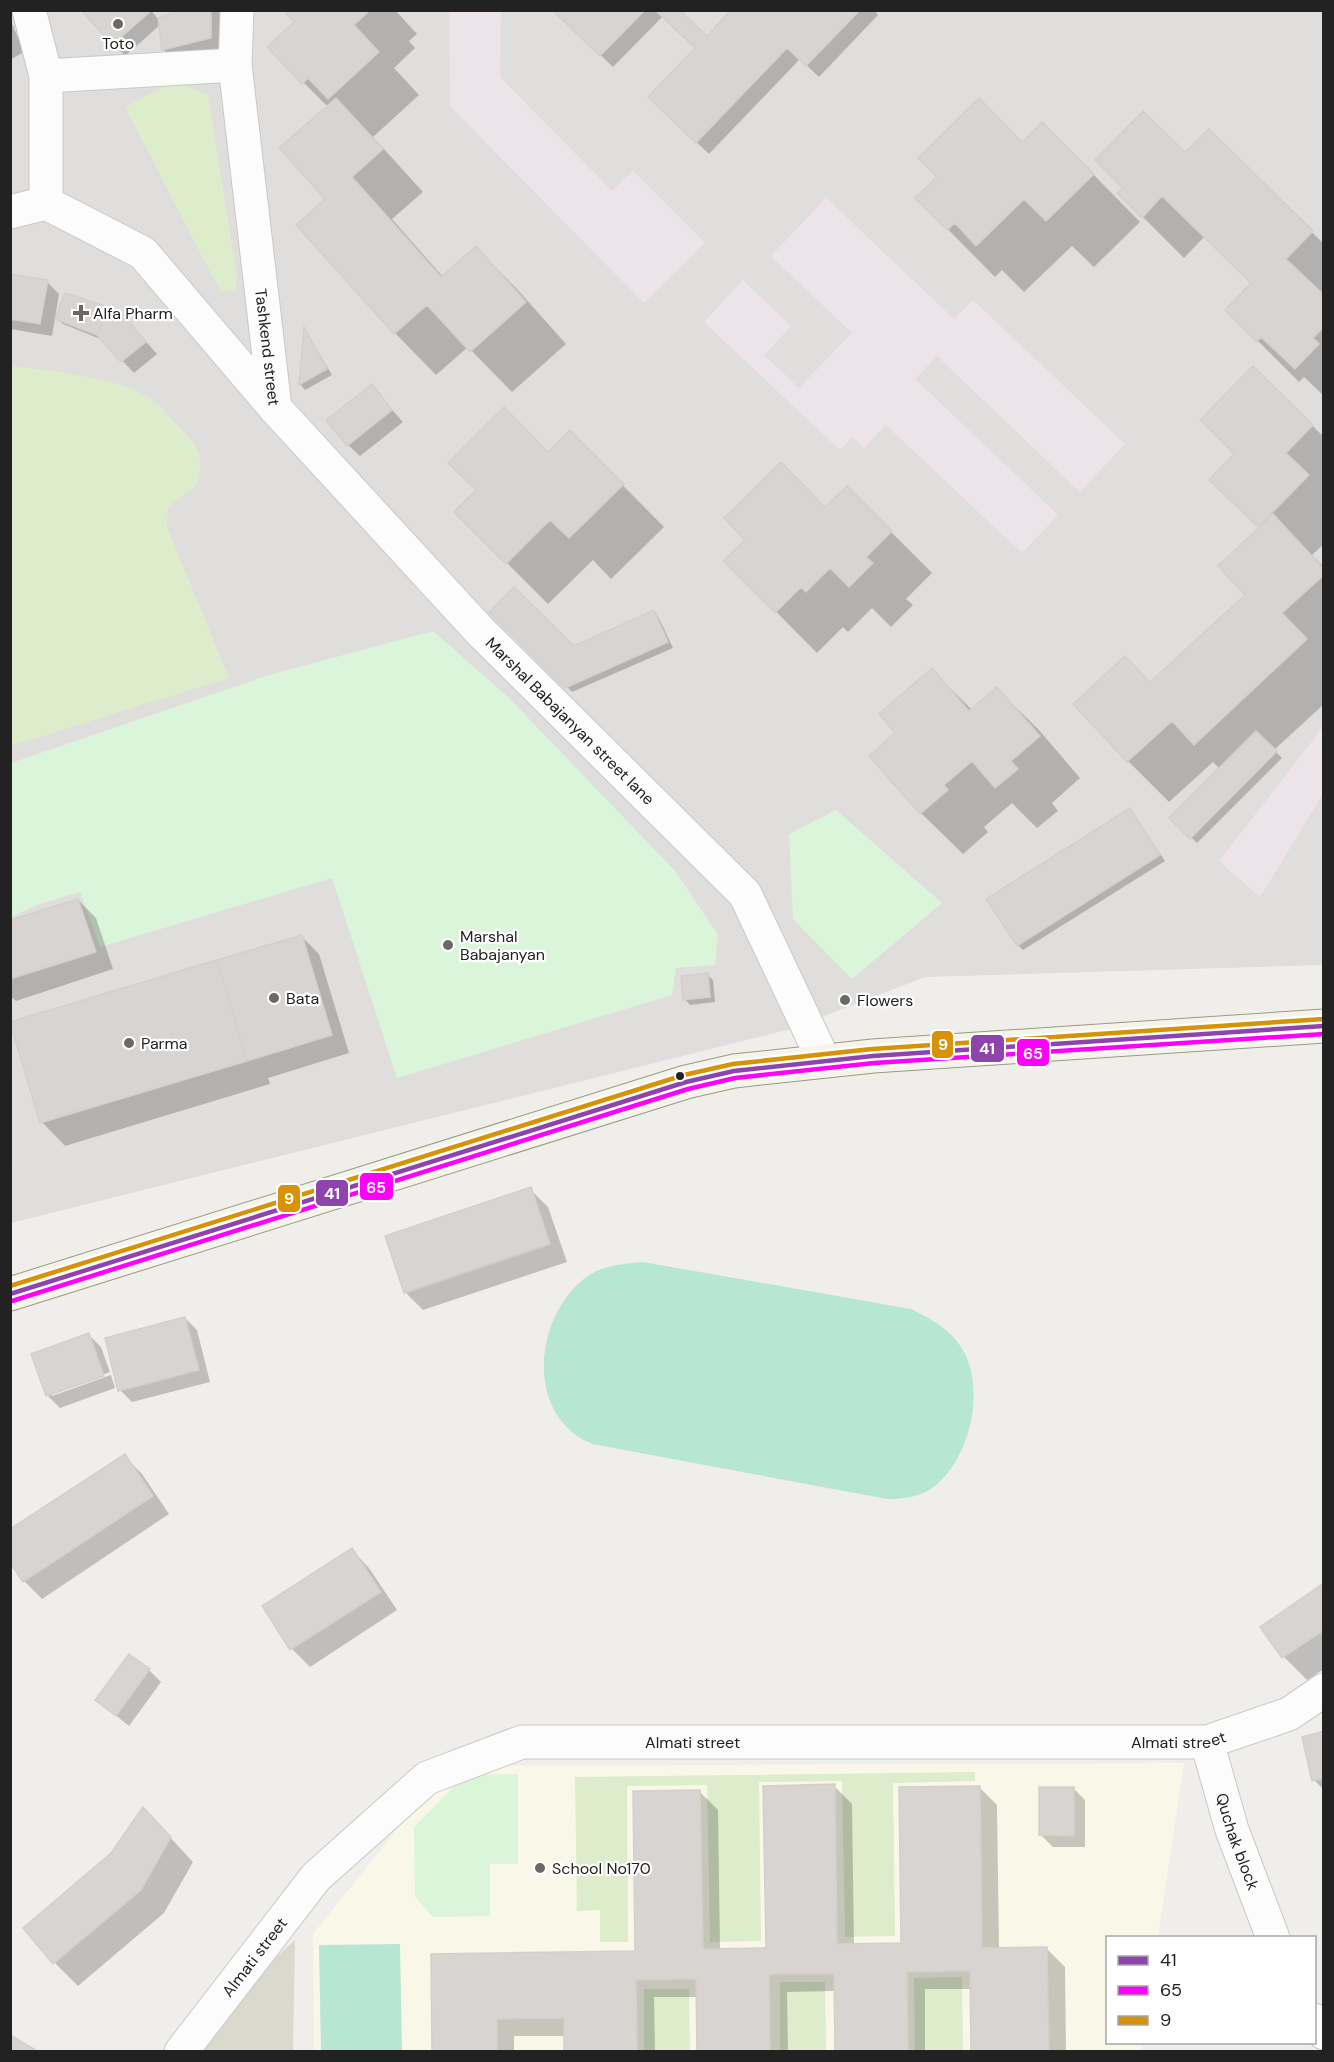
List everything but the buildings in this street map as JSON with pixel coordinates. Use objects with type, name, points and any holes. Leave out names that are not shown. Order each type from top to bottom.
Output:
[{"type":"main road","points":[[10,1294],[686,1082],[734,1071],[873,1056],[1323,1026]]},
{"type":"street","points":[[10,212],[46,203],[46,76],[29,10]]},
{"type":"street","name":"Tashkend street","points":[[237,10],[235,65],[275,408]]},
{"type":"street","points":[[46,76],[235,65]]},
{"type":"street","name":"Tashkend street","points":[[46,203],[143,253],[275,408]]},
{"type":"street","name":"Marshal Babajanyan street lane","points":[[275,408],[480,631],[745,894],[824,1061]]},
{"type":"street","name":"Almati street","points":[[181,2052],[316,1877],[427,1778],[522,1742],[1207,1742],[1289,1714],[1323,1690]]},
{"type":"street","name":"Quchak block","points":[[1207,1742],[1232,1830],[1272,1936]]},
{"type":"shaded area","points":[[10,11],[1323,11],[1323,965],[925,977],[791,1029],[11,1223]]},
{"type":"shaded area","points":[[449,11],[501,11],[500,77],[612,191],[633,171],[705,243],[644,303],[450,106]]},
{"type":"shaded area","points":[[826,198],[954,319],[973,300],[1125,444],[1080,492],[937,356],[915,379],[1058,515],[1022,553],[886,425],[864,448],[852,437],[840,450],[704,322],[743,280],[791,326],[764,355],[799,388],[852,333],[771,256]]},
{"type":"shaded area","points":[[1323,727],[1323,794],[1260,897],[1219,861]]},
{"type":"shaded area","points":[[10,1066],[35,1141],[262,1067],[278,1114],[25,1197],[11,1156]]},
{"type":"shaded area","points":[[1184,1763],[1158,1936],[1106,1936],[1106,2044],[1142,2044],[1141,2051],[314,2051],[313,1934],[448,1766]]},
{"type":"shaded area","points":[[295,1940],[293,2051],[188,2052],[224,2005]]},
{"type":"green space","points":[[175,81],[208,95],[237,277],[235,291],[220,291],[125,107]]},
{"type":"green space","points":[[11,366],[83,376],[138,391],[157,403],[190,438],[198,450],[200,473],[198,484],[168,507],[167,527],[229,678],[11,746]]},
{"type":"green space","points":[[433,631],[508,697],[676,872],[718,935],[715,965],[676,968],[672,995],[397,1078],[332,878],[100,947],[80,892],[37,905],[11,917],[11,763],[269,675]]},
{"type":"green space","points":[[836,810],[942,903],[852,979],[793,919],[789,834]]},
{"type":"green space","points":[[643,1262],[911,1309],[934,1321],[954,1338],[964,1352],[973,1385],[970,1423],[957,1459],[947,1474],[930,1490],[912,1497],[887,1499],[592,1444],[570,1430],[555,1412],[546,1389],[544,1365],[547,1340],[555,1316],[568,1295],[585,1278],[598,1270]]},
{"type":"green space","points":[[975,1772],[975,1781],[893,1783],[895,1936],[845,1937],[842,1781],[759,1782],[761,1941],[710,1942],[707,1785],[627,1786],[628,1942],[600,1942],[600,1910],[577,1911],[575,1777]]},
{"type":"green space","points":[[518,1774],[518,1864],[490,1864],[490,1916],[433,1917],[415,1897],[414,1827],[465,1775]]},
{"type":"green space","points":[[400,1944],[402,2051],[321,2051],[319,1945]]},
{"type":"green space","points":[[962,1977],[963,2051],[915,2051],[914,1978]]},
{"type":"green space","points":[[780,1982],[825,1982],[826,2051],[780,2051]]},
{"type":"green space","points":[[644,1989],[689,1989],[690,2051],[644,2051]]},
{"type":"transit line","name":"9","points":[[10,1286],[684,1075],[733,1064],[872,1049],[1324,1019]]},
{"type":"transit line","name":"41","points":[[10,1294],[686,1082],[734,1071],[873,1056],[1324,1026]]},
{"type":"transit line","name":"65","points":[[12,1301],[688,1089],[735,1078],[874,1063],[1324,1034]]},
{"type":"place","name":"Toto","points":[[118,24]]},
{"type":"place","name":"Alfa Pharm","points":[[81,313]]},
{"type":"place","name":"Marshal Babajanyan","points":[[448,945]]},
{"type":"place","name":"Bata","points":[[274,998]]},
{"type":"place","name":"Flowers","points":[[845,1000]]},
{"type":"place","name":"Parma","points":[[129,1043]]},
{"type":"place","name":"School No170","points":[[540,1868]]}]
